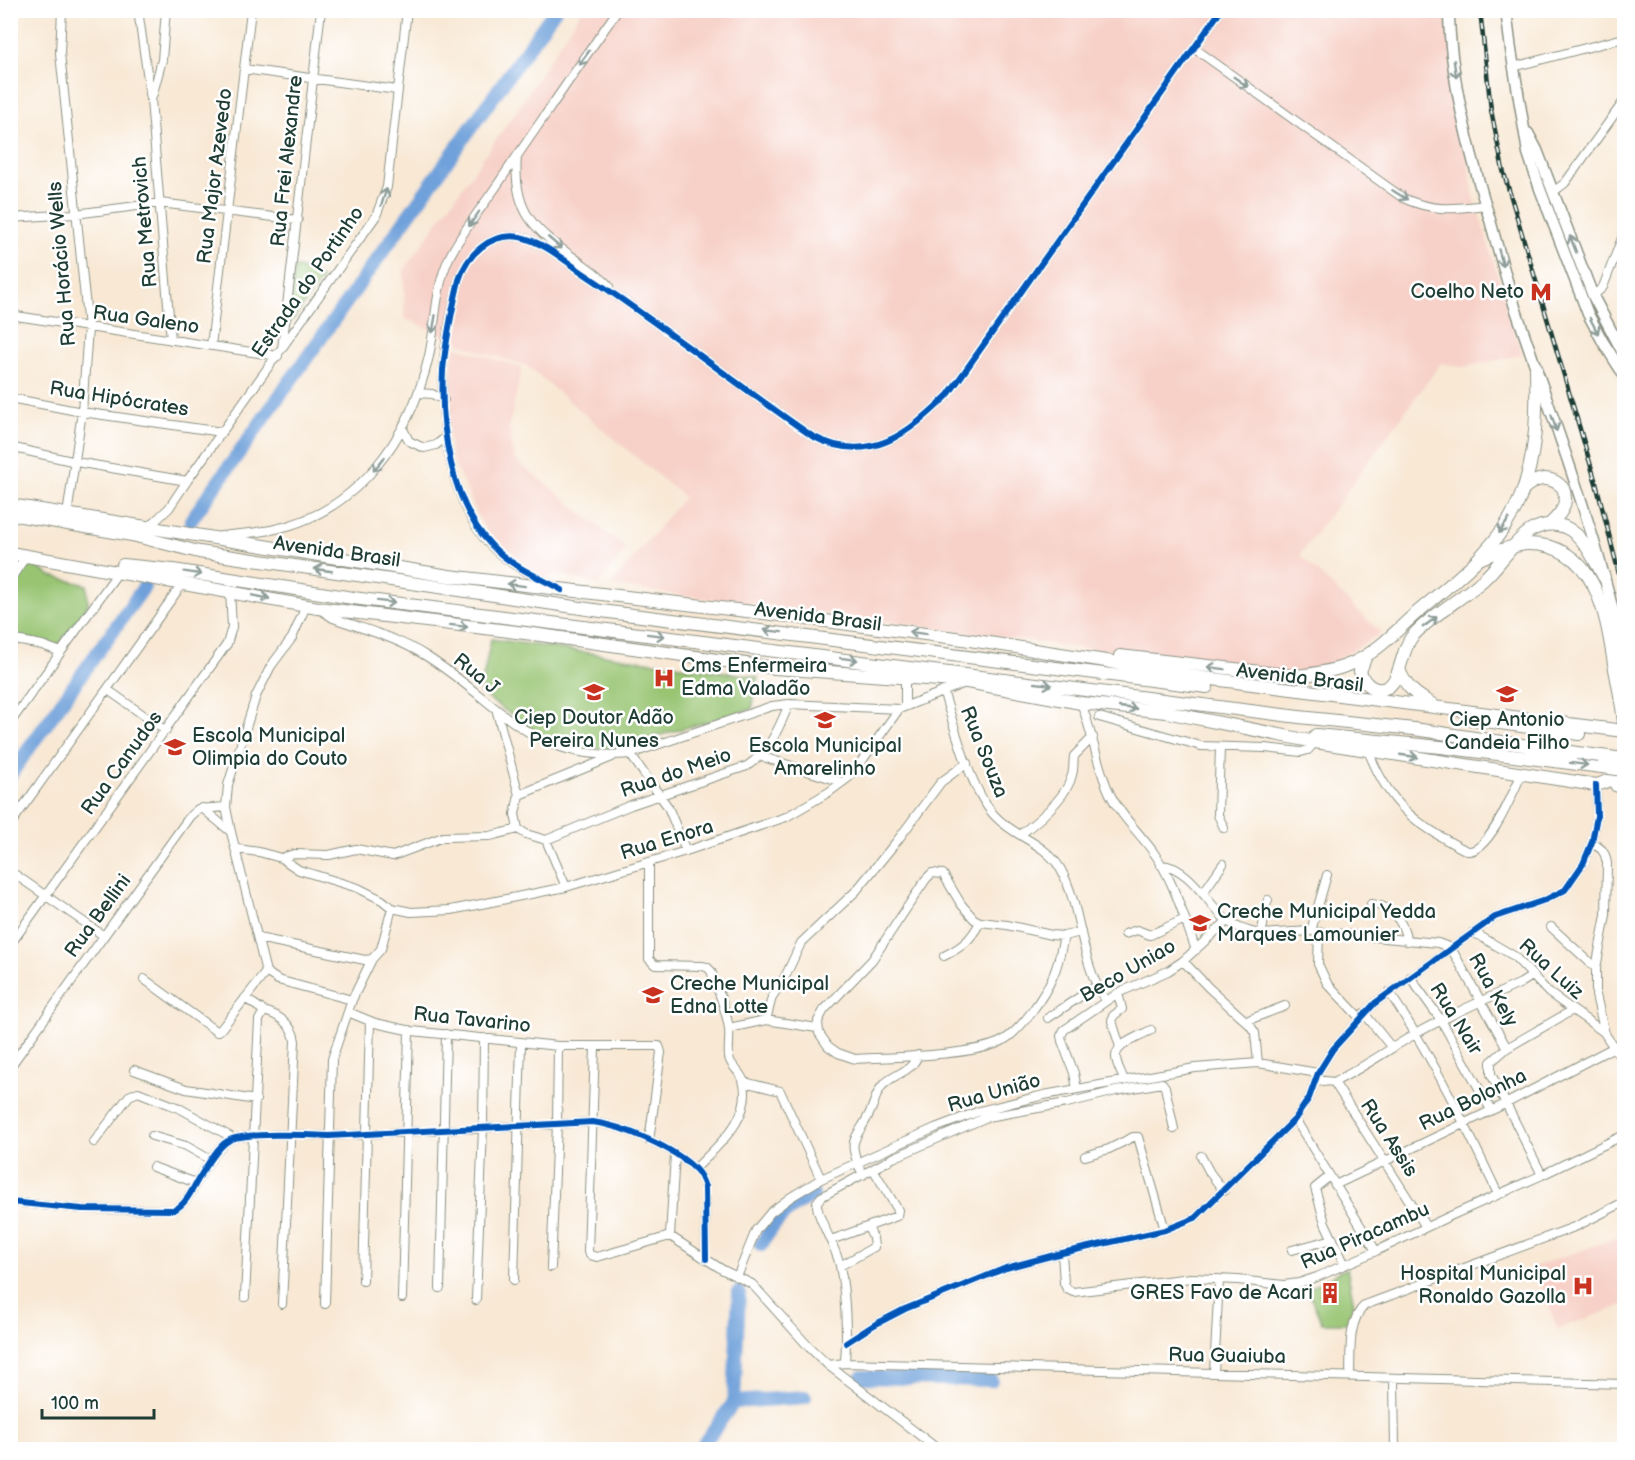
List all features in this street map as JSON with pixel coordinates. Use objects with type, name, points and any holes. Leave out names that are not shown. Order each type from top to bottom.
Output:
[{"type":"highway","points":[[1479,559],[1509,520],[1523,489],[1530,465],[1537,417],[1536,367]]},
{"type":"highway","points":[[1366,656],[1360,671],[1364,681],[1375,688],[1389,686],[1396,678],[1405,650],[1422,627],[1485,579],[1512,547],[1534,529],[1550,524],[1559,516],[1565,504],[1563,488],[1554,481],[1540,479],[1523,489]]},
{"type":"highway","name":"Avenida Brasil","points":[[10,505],[176,534],[328,555],[449,576],[734,610],[1047,652],[1184,676],[1624,731]]},
{"type":"highway","name":"Avenida Brasil","points":[[10,514],[132,535],[199,552],[527,600],[1151,680],[1352,703],[1624,740]]},
{"type":"highway","points":[[1550,524],[1563,526],[1575,534],[1584,543],[1604,577]]},
{"type":"highway","points":[[1479,559],[1512,547],[1525,544],[1537,545],[1556,548],[1575,560],[1585,571],[1596,592],[1608,625],[1624,723]]},
{"type":"highway","name":"Avenida Brasil","points":[[10,547],[353,598],[1299,717],[1414,729],[1624,759]]},
{"type":"highway","points":[[10,553],[312,607],[533,634],[775,668],[967,682],[1081,703],[1166,712],[1239,718],[1299,717]]},
{"type":"highway","name":"Avenida Brasil","points":[[1047,652],[1070,650],[1265,674],[1296,676],[1316,674],[1342,667],[1366,656],[1479,559]]},
{"type":"highway","points":[[527,600],[609,603],[698,614],[734,610]]},
{"type":"highway","points":[[995,645],[1132,673],[1151,680]]},
{"type":"highway","points":[[1399,669],[1408,688],[1436,706]]},
{"type":"highway","points":[[1166,712],[1315,742],[1596,784],[1619,775]]},
{"type":"highway","points":[[1270,732],[1441,747],[1602,767],[1619,775]]},
{"type":"highway","points":[[1619,775],[1624,754]]},
{"type":"main road","points":[[1449,10],[1449,27],[1457,82],[1473,160],[1514,303],[1604,577],[1624,658]]},
{"type":"main road","points":[[1506,10],[1528,153],[1578,289],[1603,342],[1624,375]]},
{"type":"main road","points":[[1525,126],[1537,150],[1593,296],[1624,355]]},
{"type":"street","name":"Rua Horácio Wells","points":[[62,10],[60,53],[88,328],[82,412],[67,515]]},
{"type":"street","name":"Rua Metrovich","points":[[138,10],[151,100],[171,340]]},
{"type":"street","name":"Rua Metrovich","points":[[151,100],[162,60],[166,10]]},
{"type":"street","name":"Rua Major Azevedo","points":[[212,346],[251,10]]},
{"type":"street","name":"Rua Frei Alexandre","points":[[280,353],[321,10]]},
{"type":"street","name":"Estrada do Portinho","points":[[147,528],[170,508],[187,480],[366,231],[383,201],[387,187],[407,10]]},
{"type":"street","points":[[206,538],[272,530],[311,517],[344,498],[370,476],[383,460],[403,429],[418,393],[429,355],[440,292],[449,257],[618,10]]},
{"type":"street","points":[[562,590],[505,558],[482,534],[466,508],[450,460],[444,400],[445,355],[462,269],[481,246],[508,236],[530,240],[546,248],[614,293],[812,436],[830,446],[849,449],[870,446],[892,439],[911,428],[948,395],[1221,10]]},
{"type":"street","points":[[1514,67],[1624,38]]},
{"type":"street","points":[[1194,48],[1403,198],[1436,209],[1486,205]]},
{"type":"street","points":[[244,69],[397,90]]},
{"type":"street","points":[[1553,192],[1565,183],[1624,101]]},
{"type":"street","points":[[517,156],[516,179],[519,196],[527,217],[560,247],[608,284],[614,293]]},
{"type":"street","points":[[10,218],[75,214],[160,203],[297,220]]},
{"type":"street","points":[[1593,296],[1603,287],[1624,233]]},
{"type":"street","name":"Rua Galeno","points":[[10,315],[212,346],[280,353]]},
{"type":"street","points":[[286,315],[294,324],[300,325]]},
{"type":"street","points":[[418,393],[432,394],[444,400]]},
{"type":"street","name":"Rua Hipócrates","points":[[10,398],[82,412],[222,432]]},
{"type":"street","points":[[403,429],[409,441],[424,448],[436,445],[446,436]]},
{"type":"street","points":[[10,447],[76,462],[187,480]]},
{"type":"street","points":[[170,508],[170,522],[176,534]]},
{"type":"street","points":[[10,580],[26,556]]},
{"type":"street","points":[[10,723],[119,571]]},
{"type":"street","points":[[10,825],[183,583]]},
{"type":"street","name":"Rua Canudos","points":[[10,945],[166,731],[231,637],[230,591]]},
{"type":"street","points":[[312,607],[271,666],[256,696],[232,771],[226,807],[266,972],[278,980],[352,1000]]},
{"type":"street","name":"Rua J","points":[[312,607],[333,618],[398,641],[419,652],[458,678],[497,712],[528,733],[549,744],[584,754],[615,756],[630,754],[763,708],[789,704],[902,707]]},
{"type":"street","points":[[10,639],[42,645],[61,652]]},
{"type":"street","points":[[905,678],[902,707],[967,682]]},
{"type":"street","points":[[108,690],[166,731]]},
{"type":"street","name":"Rua Souza","points":[[943,692],[966,763],[988,808],[1006,826],[1021,834],[1054,859],[1061,870],[1071,891],[1095,986]]},
{"type":"street","points":[[1081,703],[1090,726],[1100,772],[1128,823],[1161,865],[1196,950]]},
{"type":"street","name":"Rua do Meio","points":[[546,840],[631,805],[740,770],[760,756],[777,732],[789,704]]},
{"type":"street","points":[[1090,726],[1106,706]]},
{"type":"street","name":"Rua Enora","points":[[393,908],[411,912],[440,912],[566,888],[786,817],[829,792],[854,772],[902,707]]},
{"type":"street","points":[[497,712],[519,795],[516,814],[518,829]]},
{"type":"street","points":[[1099,717],[1201,746],[1266,748],[1300,752],[1308,750],[1315,742]]},
{"type":"street","points":[[1266,748],[1270,732]]},
{"type":"street","points":[[1021,834],[1045,814],[1060,795],[1073,774],[1074,756],[1093,738]]},
{"type":"street","points":[[1220,747],[1218,815],[1224,828]]},
{"type":"street","points":[[1368,750],[1382,782],[1402,810],[1417,822],[1467,851],[1473,852],[1492,833],[1522,773]]},
{"type":"street","points":[[630,754],[662,795],[686,851]]},
{"type":"street","name":"Rua J","points":[[519,795],[615,756]]},
{"type":"street","points":[[760,756],[842,782]]},
{"type":"street","points":[[766,1020],[772,997],[786,975],[801,943],[856,891],[941,782],[966,763]]},
{"type":"street","points":[[1619,775],[1615,787],[1624,790]]},
{"type":"street","points":[[846,1343],[874,1325],[919,1303],[1021,1263],[1165,1230],[1195,1218],[1295,1119],[1333,1049],[1362,1016],[1410,976],[1495,917],[1559,894],[1583,864],[1592,842],[1597,816],[1596,784]]},
{"type":"street","points":[[202,808],[226,807]]},
{"type":"street","points":[[202,808],[231,832]]},
{"type":"street","name":"Rua Bellini","points":[[10,1067],[190,816],[202,808]]},
{"type":"street","points":[[281,858],[294,854],[329,855],[356,849],[393,856],[443,837],[490,836],[518,829],[546,840],[566,888]]},
{"type":"street","points":[[1592,842],[1602,850],[1606,863],[1606,915],[1596,968],[1596,995],[1605,1034],[1624,1063]]},
{"type":"street","points":[[237,849],[281,858],[299,870],[368,892],[393,908],[381,949],[372,959],[352,1000],[332,1059],[325,1304]]},
{"type":"street","points":[[649,862],[649,956],[651,963],[661,966],[707,967],[714,978],[729,1028],[729,1057],[744,1082],[745,1099],[742,1113],[723,1140],[696,1169]]},
{"type":"street","points":[[1203,893],[1223,864]]},
{"type":"street","points":[[1161,865],[1174,867],[1203,893],[1227,921],[1261,934],[1315,932],[1438,943],[1451,948]]},
{"type":"street","points":[[10,871],[104,936]]},
{"type":"street","points":[[1064,936],[1060,957],[1051,981],[1021,1025],[1009,1037],[989,1046],[918,1055],[855,1059],[846,1057],[828,1046],[821,1038],[817,1028],[824,1010],[872,960],[932,873],[943,874],[961,904],[974,919],[980,922],[1064,936],[1081,932]]},
{"type":"street","points":[[1327,875],[1315,932],[1318,964],[1327,983],[1392,1048]]},
{"type":"street","points":[[1261,934],[1264,925],[1263,911],[1268,900]]},
{"type":"street","points":[[1371,904],[1382,905],[1397,917],[1405,930],[1407,941]]},
{"type":"street","points":[[1125,934],[1137,930],[1150,935],[1185,919]]},
{"type":"street","name":"Beco Uniao","points":[[1077,1089],[1061,1036],[1064,1030],[1071,1023],[1118,993],[1168,971],[1196,950],[1227,921]]},
{"type":"street","points":[[944,956],[961,948],[972,938],[980,922]]},
{"type":"street","points":[[1551,927],[1596,968]]},
{"type":"street","name":"Rua Luiz","points":[[1473,932],[1514,956],[1532,976],[1571,1011],[1605,1034]]},
{"type":"street","points":[[258,938],[365,960],[372,959]]},
{"type":"street","name":"Rua Kely","points":[[1451,948],[1480,1001],[1503,1051]]},
{"type":"street","points":[[1182,961],[1246,1020],[1255,1033],[1258,1063]]},
{"type":"street","points":[[144,979],[217,1032],[266,972]]},
{"type":"street","name":"Rua Nair","points":[[1410,976],[1441,1020],[1491,1110]]},
{"type":"street","points":[[1317,1077],[1334,1082],[1363,1068],[1392,1048],[1441,1020],[1532,976]]},
{"type":"street","points":[[1048,1018],[1095,986],[1106,1001]]},
{"type":"street","points":[[1389,992],[1417,1034],[1465,1123],[1497,1194]]},
{"type":"street","points":[[1118,993],[1122,1009],[1113,1016],[1112,1020],[1120,1047],[1116,1057],[1118,1084]]},
{"type":"street","points":[[246,998],[264,1011],[289,1024],[294,1034],[282,1304]]},
{"type":"street","points":[[1246,1020],[1285,1006]]},
{"type":"street","points":[[246,1297],[259,1020],[264,1011]]},
{"type":"street","points":[[1542,1175],[1491,1074],[1491,1062],[1503,1051],[1571,1011]]},
{"type":"street","name":"Rua Tavarino","points":[[348,1012],[370,1021],[409,1030],[521,1043],[595,1047],[656,1045],[661,1048],[649,1141]]},
{"type":"street","points":[[729,1028],[766,1020],[817,1028]]},
{"type":"street","points":[[363,1281],[370,1021]]},
{"type":"street","points":[[402,1298],[409,1030]]},
{"type":"street","points":[[1120,1047],[1151,1030]]},
{"type":"street","points":[[440,1288],[446,1034]]},
{"type":"street","points":[[476,1300],[484,1038]]},
{"type":"street","name":"Rua Bolonha","points":[[1335,1185],[1505,1104],[1624,1042]]},
{"type":"street","points":[[514,1280],[521,1043]]},
{"type":"street","points":[[551,1267],[558,1124],[558,1046]]},
{"type":"street","points":[[595,1047],[587,1248],[590,1255],[597,1257],[670,1236],[752,1284],[828,1365],[939,1449]]},
{"type":"street","points":[[10,1050],[18,1055]]},
{"type":"street","points":[[863,1175],[853,1142],[872,1110],[878,1092],[885,1083],[913,1065],[918,1055]]},
{"type":"street","name":"Rua União","points":[[737,1277],[756,1230],[771,1212],[791,1197],[821,1179],[954,1120],[980,1111],[1044,1095],[1118,1084],[1195,1068],[1258,1063],[1317,1077]]},
{"type":"street","points":[[134,1070],[186,1089],[256,1100]]},
{"type":"street","points":[[744,1082],[780,1091],[821,1179]]},
{"type":"street","name":"Rua Assis","points":[[1334,1082],[1426,1227]]},
{"type":"street","points":[[844,1363],[846,1343],[840,1266],[817,1208],[816,1202],[821,1197],[873,1169],[972,1122],[987,1117],[1067,1103],[1118,1084],[1162,1083],[1165,1087],[1174,1129]]},
{"type":"street","points":[[94,1142],[129,1096],[138,1092],[179,1108],[233,1138]]},
{"type":"street","points":[[1044,1095],[1046,1107]]},
{"type":"street","points":[[1023,1100],[1026,1110]]},
{"type":"street","points":[[1295,1119],[1376,1251]]},
{"type":"street","points":[[10,1202],[82,1209],[166,1211],[179,1207],[211,1160],[223,1145],[233,1138],[291,1134],[329,1136],[368,1132],[593,1122],[617,1126],[675,1154],[696,1169],[705,1187],[706,1259]]},
{"type":"street","name":"Rua Piracambu","points":[[1062,1252],[1064,1283],[1067,1289],[1073,1292],[1157,1280],[1191,1278],[1284,1285],[1317,1277],[1345,1265],[1624,1135]]},
{"type":"street","points":[[152,1136],[179,1143],[211,1160]]},
{"type":"street","points":[[1085,1156],[1138,1137],[1165,1230]]},
{"type":"street","points":[[670,1236],[675,1154]]},
{"type":"street","points":[[1201,1156],[1210,1173],[1224,1191]]},
{"type":"street","points":[[153,1167],[196,1183]]},
{"type":"street","points":[[831,1240],[895,1218],[898,1213],[873,1169]]},
{"type":"street","points":[[1330,1176],[1315,1188],[1322,1214],[1345,1265]]},
{"type":"street","points":[[1350,1376],[1353,1325],[1359,1310],[1365,1305],[1577,1226],[1624,1202]]},
{"type":"street","points":[[840,1266],[874,1247],[868,1227]]},
{"type":"street","points":[[1292,1250],[1333,1239]]},
{"type":"street","points":[[1215,1373],[1219,1279]]},
{"type":"street","name":"Rua Guaiuba","points":[[828,1365],[844,1363],[1624,1384]]},
{"type":"street","points":[[1394,1378],[1395,1449]]},
{"type":"shaded area","points":[[1446,10],[1474,197],[1522,355],[1464,367],[1441,363],[1300,555],[1381,633],[1323,669],[1284,673],[611,585],[684,497],[527,366],[476,350],[404,318],[404,270],[517,110],[581,11]]},
{"type":"shaded area","points":[[454,346],[522,368],[509,426],[514,459],[626,548],[598,585],[556,573],[547,579],[506,556],[483,526],[451,456],[447,412]]},
{"type":"shaded area","name":"Hospital Municipal Ronaldo Gazolla","points":[[1624,1235],[1624,1305],[1557,1329],[1534,1267]]},
{"type":"green space","points":[[295,267],[312,272],[322,279],[285,331]]},
{"type":"green space","points":[[28,562],[51,576],[87,585],[88,605],[58,646],[11,635],[11,590]]},
{"type":"green space","points":[[491,639],[758,677],[752,709],[612,749],[560,744],[546,739],[480,693]]},
{"type":"green space","name":"GRES Favo de Acari","points":[[1347,1268],[1354,1305],[1346,1323],[1322,1323],[1307,1289]]},
{"type":"waterway","points":[[191,520],[555,10]]},
{"type":"waterway","points":[[10,775],[144,587]]},
{"type":"waterway","points":[[761,1245],[783,1216],[813,1195]]},
{"type":"waterway","points":[[699,1450],[734,1402],[739,1292]]},
{"type":"waterway","points":[[861,1377],[991,1380]]},
{"type":"waterway","points":[[734,1402],[805,1397]]},
{"type":"railway","points":[[1480,10],[1491,110],[1503,170],[1596,483],[1624,594]]},
{"type":"cycle path","points":[[562,590],[516,565],[492,546],[478,529],[467,509],[451,464],[444,416],[443,370],[446,348],[459,280],[468,262],[481,247],[509,236],[538,243],[643,314],[812,436],[852,448],[886,441],[918,422],[948,395],[1221,10]]},
{"type":"cycle path","points":[[846,1343],[905,1309],[1006,1268],[1165,1230],[1195,1218],[1295,1119],[1309,1098],[1318,1073],[1333,1049],[1375,1003],[1495,917],[1545,900],[1565,890],[1583,864],[1592,842],[1597,816],[1596,785]]},
{"type":"cycle path","points":[[10,1202],[82,1209],[174,1210],[186,1200],[208,1163],[220,1148],[228,1141],[247,1136],[329,1136],[593,1122],[619,1128],[648,1139],[675,1154],[698,1172],[705,1187],[706,1259]]},
{"type":"place","name":"Coelho Neto","points":[[1541,292]]},
{"type":"place","name":"Cms Enfermeira Edma Valadão","points":[[664,678]]},
{"type":"place","name":"Ciep Doutor Adão Pereira Nunes","points":[[594,692]]},
{"type":"place","name":"Ciep Antonio Candeia Filho","points":[[1507,694]]},
{"type":"place","name":"Escola Municipal Amarelinho","points":[[825,720]]},
{"type":"place","name":"Escola Municipal Olimpia do Couto","points":[[175,747]]},
{"type":"place","name":"Creche Municipal Yedda Marques Lamounier","points":[[1200,923]]},
{"type":"place","name":"Creche Municipal Edna Lotte","points":[[653,995]]},
{"type":"place","name":"Hospital Municipal Ronaldo Gazolla","points":[[1583,1286]]},
{"type":"place","name":"GRES Favo de Acari","points":[[1330,1293]]}]
